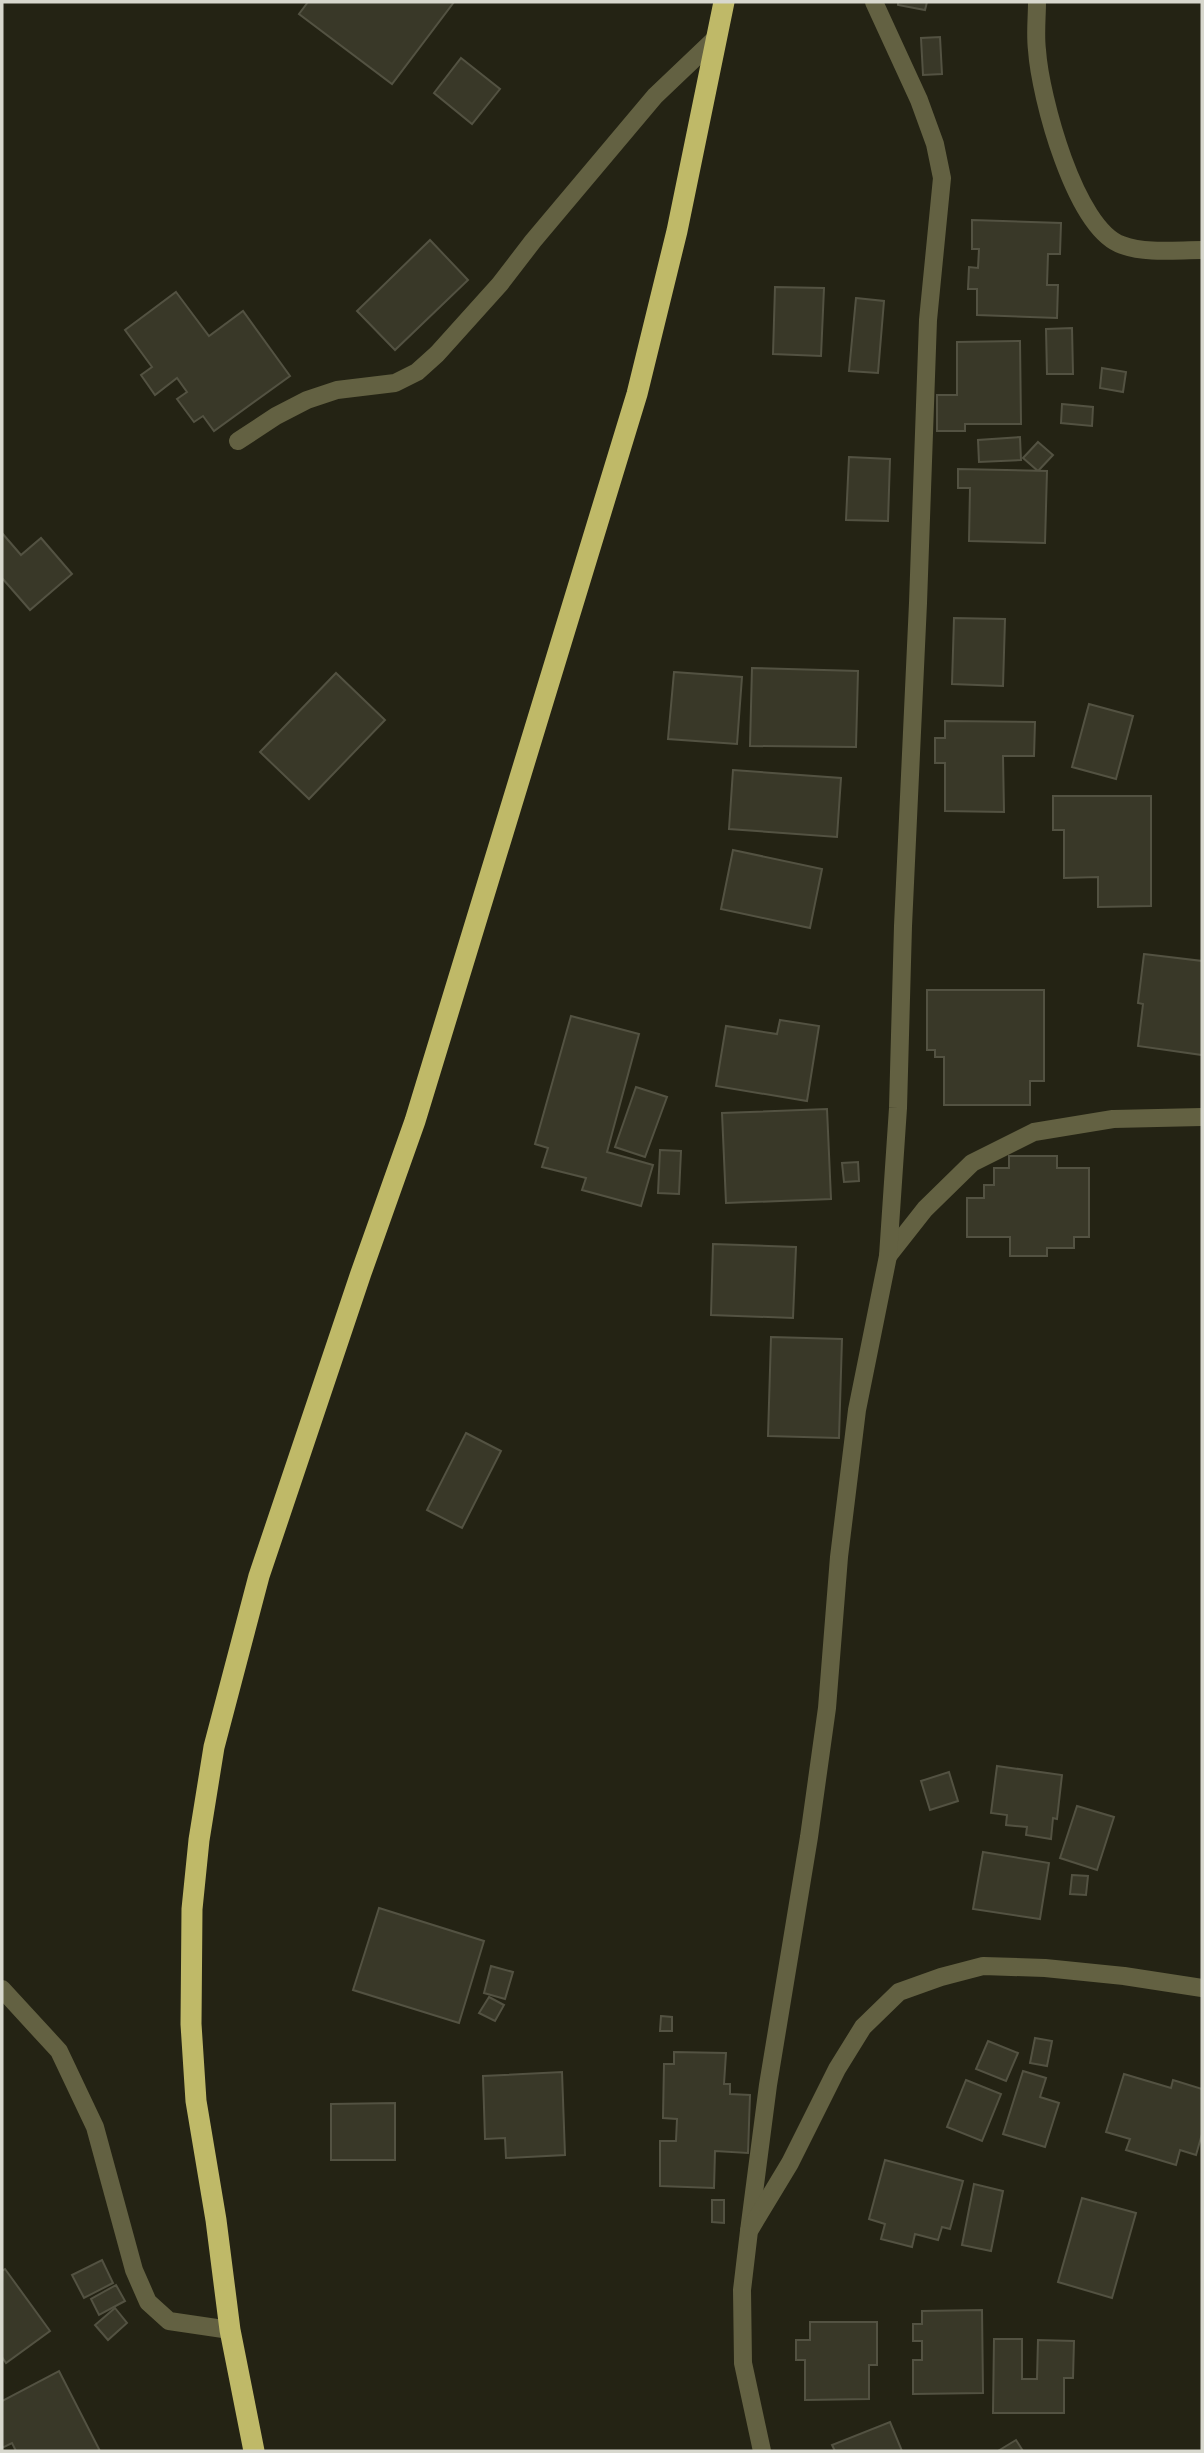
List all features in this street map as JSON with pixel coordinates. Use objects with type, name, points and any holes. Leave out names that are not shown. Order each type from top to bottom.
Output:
[{"type":"highway","points":[[254,2451],[230,2330],[216,2220],[195,2101],[191,2024],[192,1909],[199,1840],[214,1747],[259,1576],[415,1121],[633,407],[677,231],[724,2]]},
{"type":"street","points":[[762,2451],[743,2363],[742,2290],[768,2085],[809,1837],[827,1708],[839,1557],[857,1410],[888,1256],[898,1108],[903,926],[929,320],[942,178],[935,144],[919,100],[874,2]]},
{"type":"street","points":[[1037,2],[1037,51],[1052,129],[1079,198],[1102,233],[1121,245],[1145,250],[1202,250]]},
{"type":"street","points":[[238,441],[307,400],[338,390],[395,383],[417,372],[437,354],[500,284],[655,96],[718,36]]},
{"type":"street","points":[[888,1256],[925,1209],[972,1163],[1034,1132],[1112,1119],[1202,1117]]},
{"type":"street","points":[[749,2231],[790,2164],[837,2069],[863,2027],[899,1992],[983,1966],[1058,1969],[1202,1988]]},
{"type":"street","points":[[2,1990],[59,2051],[95,2127],[134,2270],[148,2302],[169,2321],[230,2330]]},
{"type":"building","points":[[308,2],[454,2],[392,84],[299,14]]},
{"type":"building","points":[[898,2],[927,2],[925,10],[898,5]]},
{"type":"building","points":[[940,37],[942,74],[923,75],[921,38]]},
{"type":"building","points":[[461,58],[500,89],[472,124],[434,93]]},
{"type":"building","points":[[972,220],[1061,223],[1060,254],[1048,254],[1047,285],[1058,285],[1057,318],[977,315],[977,289],[968,289],[969,267],[978,268],[979,249],[972,249]]},
{"type":"building","points":[[430,240],[468,280],[395,350],[357,311]]},
{"type":"building","points":[[775,287],[824,288],[821,356],[773,354]]},
{"type":"building","points":[[176,292],[209,336],[243,311],[290,376],[214,431],[203,416],[194,422],[177,399],[187,392],[177,378],[155,395],[141,375],[152,367],[125,330]]},
{"type":"building","points":[[856,298],[884,301],[878,373],[849,371]]},
{"type":"building","points":[[1072,328],[1073,374],[1047,374],[1046,329]]},
{"type":"building","points":[[1020,341],[1021,424],[965,424],[965,431],[937,431],[937,395],[957,395],[957,342]]},
{"type":"building","points":[[1102,368],[1126,372],[1123,392],[1100,388]]},
{"type":"building","points":[[1062,404],[1093,407],[1092,426],[1061,423]]},
{"type":"building","points":[[1020,437],[1021,460],[979,462],[978,440]]},
{"type":"building","points":[[1038,442],[1053,455],[1038,471],[1023,458]]},
{"type":"building","points":[[849,457],[890,459],[888,521],[846,520]]},
{"type":"building","points":[[958,469],[1047,471],[1045,543],[969,541],[970,488],[958,488]]},
{"type":"building","points":[[2,533],[21,555],[41,538],[72,574],[30,610],[2,578]]},
{"type":"building","points":[[954,618],[1005,619],[1003,686],[952,684]]},
{"type":"building","points":[[752,668],[858,671],[856,747],[750,746]]},
{"type":"building","points":[[674,672],[742,677],[737,744],[668,739]]},
{"type":"building","points":[[336,673],[385,720],[309,799],[260,752]]},
{"type":"building","points":[[1089,704],[1133,716],[1116,779],[1072,767]]},
{"type":"building","points":[[945,721],[1035,722],[1034,756],[1003,756],[1004,812],[945,811],[945,763],[935,763],[935,738],[945,738]]},
{"type":"building","points":[[733,770],[841,778],[837,837],[729,829]]},
{"type":"building","points":[[1053,796],[1151,796],[1151,906],[1098,907],[1098,877],[1064,878],[1064,830],[1053,830]]},
{"type":"building","points":[[733,850],[822,869],[810,928],[721,909]]},
{"type":"building","points":[[1144,954],[1202,961],[1202,1055],[1138,1046],[1143,1004],[1138,1003]]},
{"type":"building","points":[[927,990],[1044,990],[1044,1081],[1030,1081],[1030,1105],[944,1105],[944,1057],[935,1057],[935,1050],[927,1050]]},
{"type":"building","points":[[571,1016],[639,1034],[607,1152],[653,1165],[641,1206],[582,1190],[586,1178],[542,1167],[548,1148],[535,1144]]},
{"type":"building","points":[[780,1020],[819,1026],[807,1101],[716,1086],[726,1026],[777,1034]]},
{"type":"building","points":[[636,1087],[667,1097],[645,1157],[615,1147]]},
{"type":"building","points":[[827,1109],[831,1199],[726,1203],[722,1113]]},
{"type":"building","points":[[660,1150],[681,1151],[679,1194],[658,1193]]},
{"type":"building","points":[[1009,1156],[1057,1156],[1057,1168],[1089,1168],[1089,1237],[1074,1237],[1074,1248],[1047,1248],[1047,1256],[1010,1256],[1010,1237],[967,1237],[967,1198],[984,1198],[984,1185],[994,1185],[994,1168],[1009,1168]]},
{"type":"building","points":[[858,1162],[859,1181],[844,1182],[842,1163]]},
{"type":"building","points":[[713,1244],[796,1247],[793,1318],[711,1315]]},
{"type":"building","points":[[771,1337],[842,1339],[839,1438],[768,1436]]},
{"type":"building","points":[[466,1433],[501,1451],[462,1528],[427,1510]]},
{"type":"building","points":[[997,1766],[1062,1775],[1057,1819],[1053,1818],[1051,1839],[1026,1835],[1027,1827],[1006,1825],[1007,1815],[991,1813]]},
{"type":"building","points":[[949,1772],[958,1801],[930,1810],[921,1781]]},
{"type":"building","points":[[1077,1806],[1114,1817],[1097,1870],[1060,1858]]},
{"type":"building","points":[[983,1852],[1049,1863],[1040,1919],[973,1909]]},
{"type":"building","points":[[1072,1875],[1088,1876],[1086,1895],[1070,1894]]},
{"type":"building","points":[[379,1908],[484,1941],[459,2023],[353,1990]]},
{"type":"building","points":[[491,1966],[513,1972],[505,1999],[484,1993]]},
{"type":"building","points":[[489,1997],[504,2005],[495,2021],[479,2013]]},
{"type":"building","points":[[661,2016],[672,2017],[672,2031],[660,2031]]},
{"type":"building","points":[[1035,2038],[1052,2041],[1047,2066],[1030,2063]]},
{"type":"building","points":[[988,2041],[1018,2053],[1006,2081],[976,2069]]},
{"type":"building","points":[[674,2052],[726,2053],[724,2084],[730,2084],[730,2094],[750,2095],[748,2153],[715,2151],[714,2188],[660,2186],[660,2141],[676,2141],[677,2119],[663,2118],[664,2064],[674,2064]]},
{"type":"building","points":[[1023,2071],[1046,2078],[1040,2097],[1059,2103],[1045,2147],[1003,2134]]},
{"type":"building","points":[[562,2072],[565,2155],[506,2158],[505,2138],[485,2139],[483,2076]]},
{"type":"building","points":[[1124,2074],[1171,2088],[1173,2080],[1202,2089],[1202,2134],[1196,2155],[1180,2150],[1176,2165],[1126,2150],[1130,2139],[1106,2132]]},
{"type":"building","points":[[966,2080],[1001,2094],[982,2141],[947,2127]]},
{"type":"building","points":[[395,2103],[395,2160],[331,2160],[331,2104]]},
{"type":"building","points":[[885,2160],[963,2181],[950,2229],[942,2227],[938,2240],[915,2234],[912,2247],[881,2239],[885,2224],[869,2219]]},
{"type":"building","points":[[974,2184],[1003,2191],[991,2251],[962,2245]]},
{"type":"building","points":[[1082,2198],[1136,2213],[1112,2298],[1058,2282]]},
{"type":"building","points":[[712,2200],[724,2200],[724,2223],[712,2222]]},
{"type":"building","points":[[102,2260],[113,2283],[84,2298],[72,2275]]},
{"type":"building","points":[[5,2269],[50,2331],[6,2363],[2,2357],[2,2271]]},
{"type":"building","points":[[116,2285],[125,2301],[99,2315],[91,2299]]},
{"type":"building","points":[[115,2308],[127,2323],[108,2340],[95,2325]]},
{"type":"building","points":[[982,2310],[983,2393],[913,2394],[913,2360],[922,2360],[922,2341],[913,2341],[913,2324],[922,2324],[922,2311]]},
{"type":"building","points":[[810,2322],[877,2322],[877,2365],[869,2365],[869,2399],[805,2400],[805,2360],[796,2360],[796,2340],[810,2340]]},
{"type":"building","points":[[994,2339],[1022,2339],[1022,2379],[1037,2379],[1038,2340],[1074,2341],[1073,2378],[1064,2378],[1064,2413],[993,2413]]},
{"type":"building","points":[[59,2371],[100,2451],[16,2451],[12,2443],[2,2448],[2,2401]]},
{"type":"building","points":[[890,2422],[902,2451],[835,2451],[832,2445]]},
{"type":"building","points":[[1016,2440],[1023,2451],[998,2451]]}]
